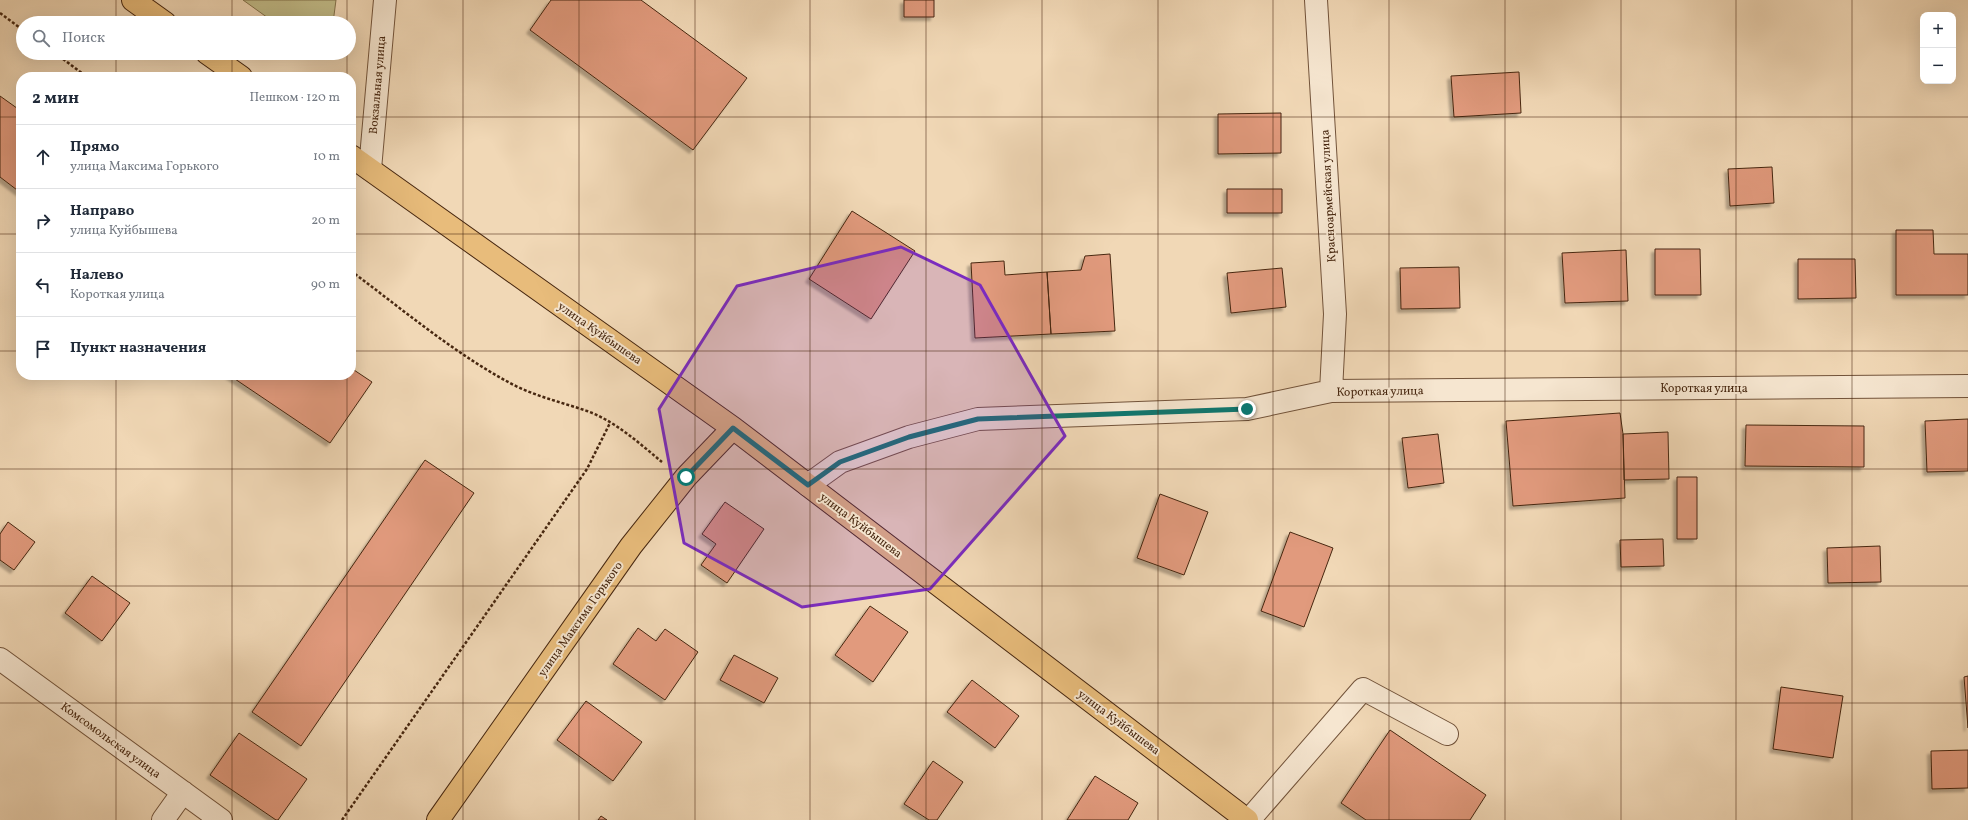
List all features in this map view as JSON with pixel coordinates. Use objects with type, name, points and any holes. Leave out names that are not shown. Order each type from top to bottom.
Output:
[{"type":"main road","points":[[133,0],[155,16]]},
{"type":"main road","points":[[217,60],[234,72]]},
{"type":"main road","name":"улица Куйбышева","points":[[356,159],[733,428],[1248,820]]},
{"type":"main road","name":"улица Максима Горького","points":[[438,820],[631,546],[686,477],[733,428]]},
{"type":"street","name":"Вокзальная улица","points":[[370,169],[385,0]]},
{"type":"street","name":"Красноармейская улица","points":[[1316,0],[1335,314],[1331,391]]},
{"type":"street","name":"Короткая улица","points":[[808,485],[840,462],[909,437],[978,419],[1247,409],[1331,391],[1968,386]]},
{"type":"street","name":"Комсомольская улица","points":[[0,659],[221,820]]},
{"type":"street","points":[[1248,820],[1363,689],[1447,734]]},
{"type":"street","points":[[163,820],[183,792]]},
{"type":"path","points":[[0,13],[16,25]]},
{"type":"path","points":[[64,60],[80,72]]},
{"type":"path","points":[[356,275],[477,365],[512,384],[558,403],[588,411],[634,438],[662,463]]},
{"type":"path","points":[[342,820],[587,468],[610,423]]},
{"type":"highlighted area","points":[[901,247],[980,285],[1065,436],[930,589],[802,607],[684,543],[659,409],[737,286]]},
{"type":"shaded area","points":[[243,0],[336,0],[334,16],[265,16]]},
{"type":"building","points":[[551,0],[641,0],[747,78],[693,150],[530,30]]},
{"type":"building","points":[[904,0],[934,0],[934,17],[904,17]]},
{"type":"building","points":[[1519,72],[1521,113],[1454,117],[1451,76]]},
{"type":"building","points":[[0,96],[16,107],[16,189],[0,177]]},
{"type":"building","points":[[1281,113],[1281,153],[1218,154],[1218,114]]},
{"type":"building","points":[[1772,167],[1774,203],[1730,206],[1728,169]]},
{"type":"building","points":[[1227,189],[1282,189],[1282,213],[1227,213]]},
{"type":"building","points":[[852,211],[915,251],[871,319],[809,279]]},
{"type":"building","points":[[1896,230],[1933,230],[1934,254],[1968,254],[1968,295],[1896,295]]},
{"type":"building","points":[[1655,249],[1700,249],[1701,295],[1655,295]]},
{"type":"building","points":[[1626,250],[1628,301],[1565,303],[1562,253]]},
{"type":"building","points":[[1110,254],[1115,331],[1051,334],[1047,272],[1081,270],[1085,256]]},
{"type":"building","points":[[1798,259],[1855,259],[1856,298],[1798,299]]},
{"type":"building","points":[[1004,261],[1005,275],[1047,272],[1051,334],[975,338],[971,263]]},
{"type":"building","points":[[1459,267],[1460,308],[1401,309],[1400,268]]},
{"type":"building","points":[[1282,268],[1286,307],[1231,313],[1227,273]]},
{"type":"building","points":[[356,371],[372,382],[330,443],[236,380],[356,380]]},
{"type":"building","points":[[1620,413],[1623,434],[1625,498],[1513,506],[1506,421]]},
{"type":"building","points":[[1968,419],[1968,471],[1927,472],[1925,421]]},
{"type":"building","points":[[1746,425],[1864,426],[1864,467],[1745,466]]},
{"type":"building","points":[[1668,432],[1669,479],[1624,480],[1623,434]]},
{"type":"building","points":[[1438,434],[1444,483],[1408,488],[1402,438]]},
{"type":"building","points":[[425,460],[474,493],[301,746],[252,712]]},
{"type":"building","points":[[1677,477],[1697,477],[1697,539],[1677,539]]},
{"type":"building","points":[[1160,494],[1208,512],[1184,575],[1137,558]]},
{"type":"building","points":[[725,502],[764,529],[727,583],[701,565],[716,544],[702,534]]},
{"type":"building","points":[[8,522],[35,542],[14,570],[0,560],[0,534]]},
{"type":"building","points":[[1290,532],[1333,548],[1304,627],[1261,611]]},
{"type":"building","points":[[1663,539],[1664,566],[1621,567],[1620,540]]},
{"type":"building","points":[[1880,546],[1881,582],[1828,583],[1827,548]]},
{"type":"building","points":[[92,576],[130,603],[102,641],[65,613]]},
{"type":"building","points":[[870,606],[908,632],[873,682],[835,655]]},
{"type":"building","points":[[638,628],[656,641],[665,629],[698,652],[665,700],[613,664]]},
{"type":"building","points":[[734,655],[778,678],[764,703],[720,680]]},
{"type":"building","points":[[1968,676],[1968,728],[1964,677]]},
{"type":"building","points":[[972,680],[1019,716],[995,748],[947,712]]},
{"type":"building","points":[[1781,687],[1843,696],[1833,758],[1773,749]]},
{"type":"building","points":[[586,701],[642,742],[613,781],[557,740]]},
{"type":"building","points":[[1390,730],[1486,795],[1470,820],[1366,820],[1341,803]]},
{"type":"building","points":[[239,733],[307,779],[278,820],[210,775]]},
{"type":"building","points":[[1968,750],[1968,788],[1932,789],[1931,751]]},
{"type":"building","points":[[933,761],[963,782],[937,820],[929,820],[904,804]]},
{"type":"building","points":[[1095,776],[1138,803],[1128,820],[1067,820]]},
{"type":"building","points":[[601,816],[607,820],[598,820]]},
{"type":"route","points":[[686,477],[733,428],[808,485],[840,462],[909,437],[978,419],[1247,409]]}]
